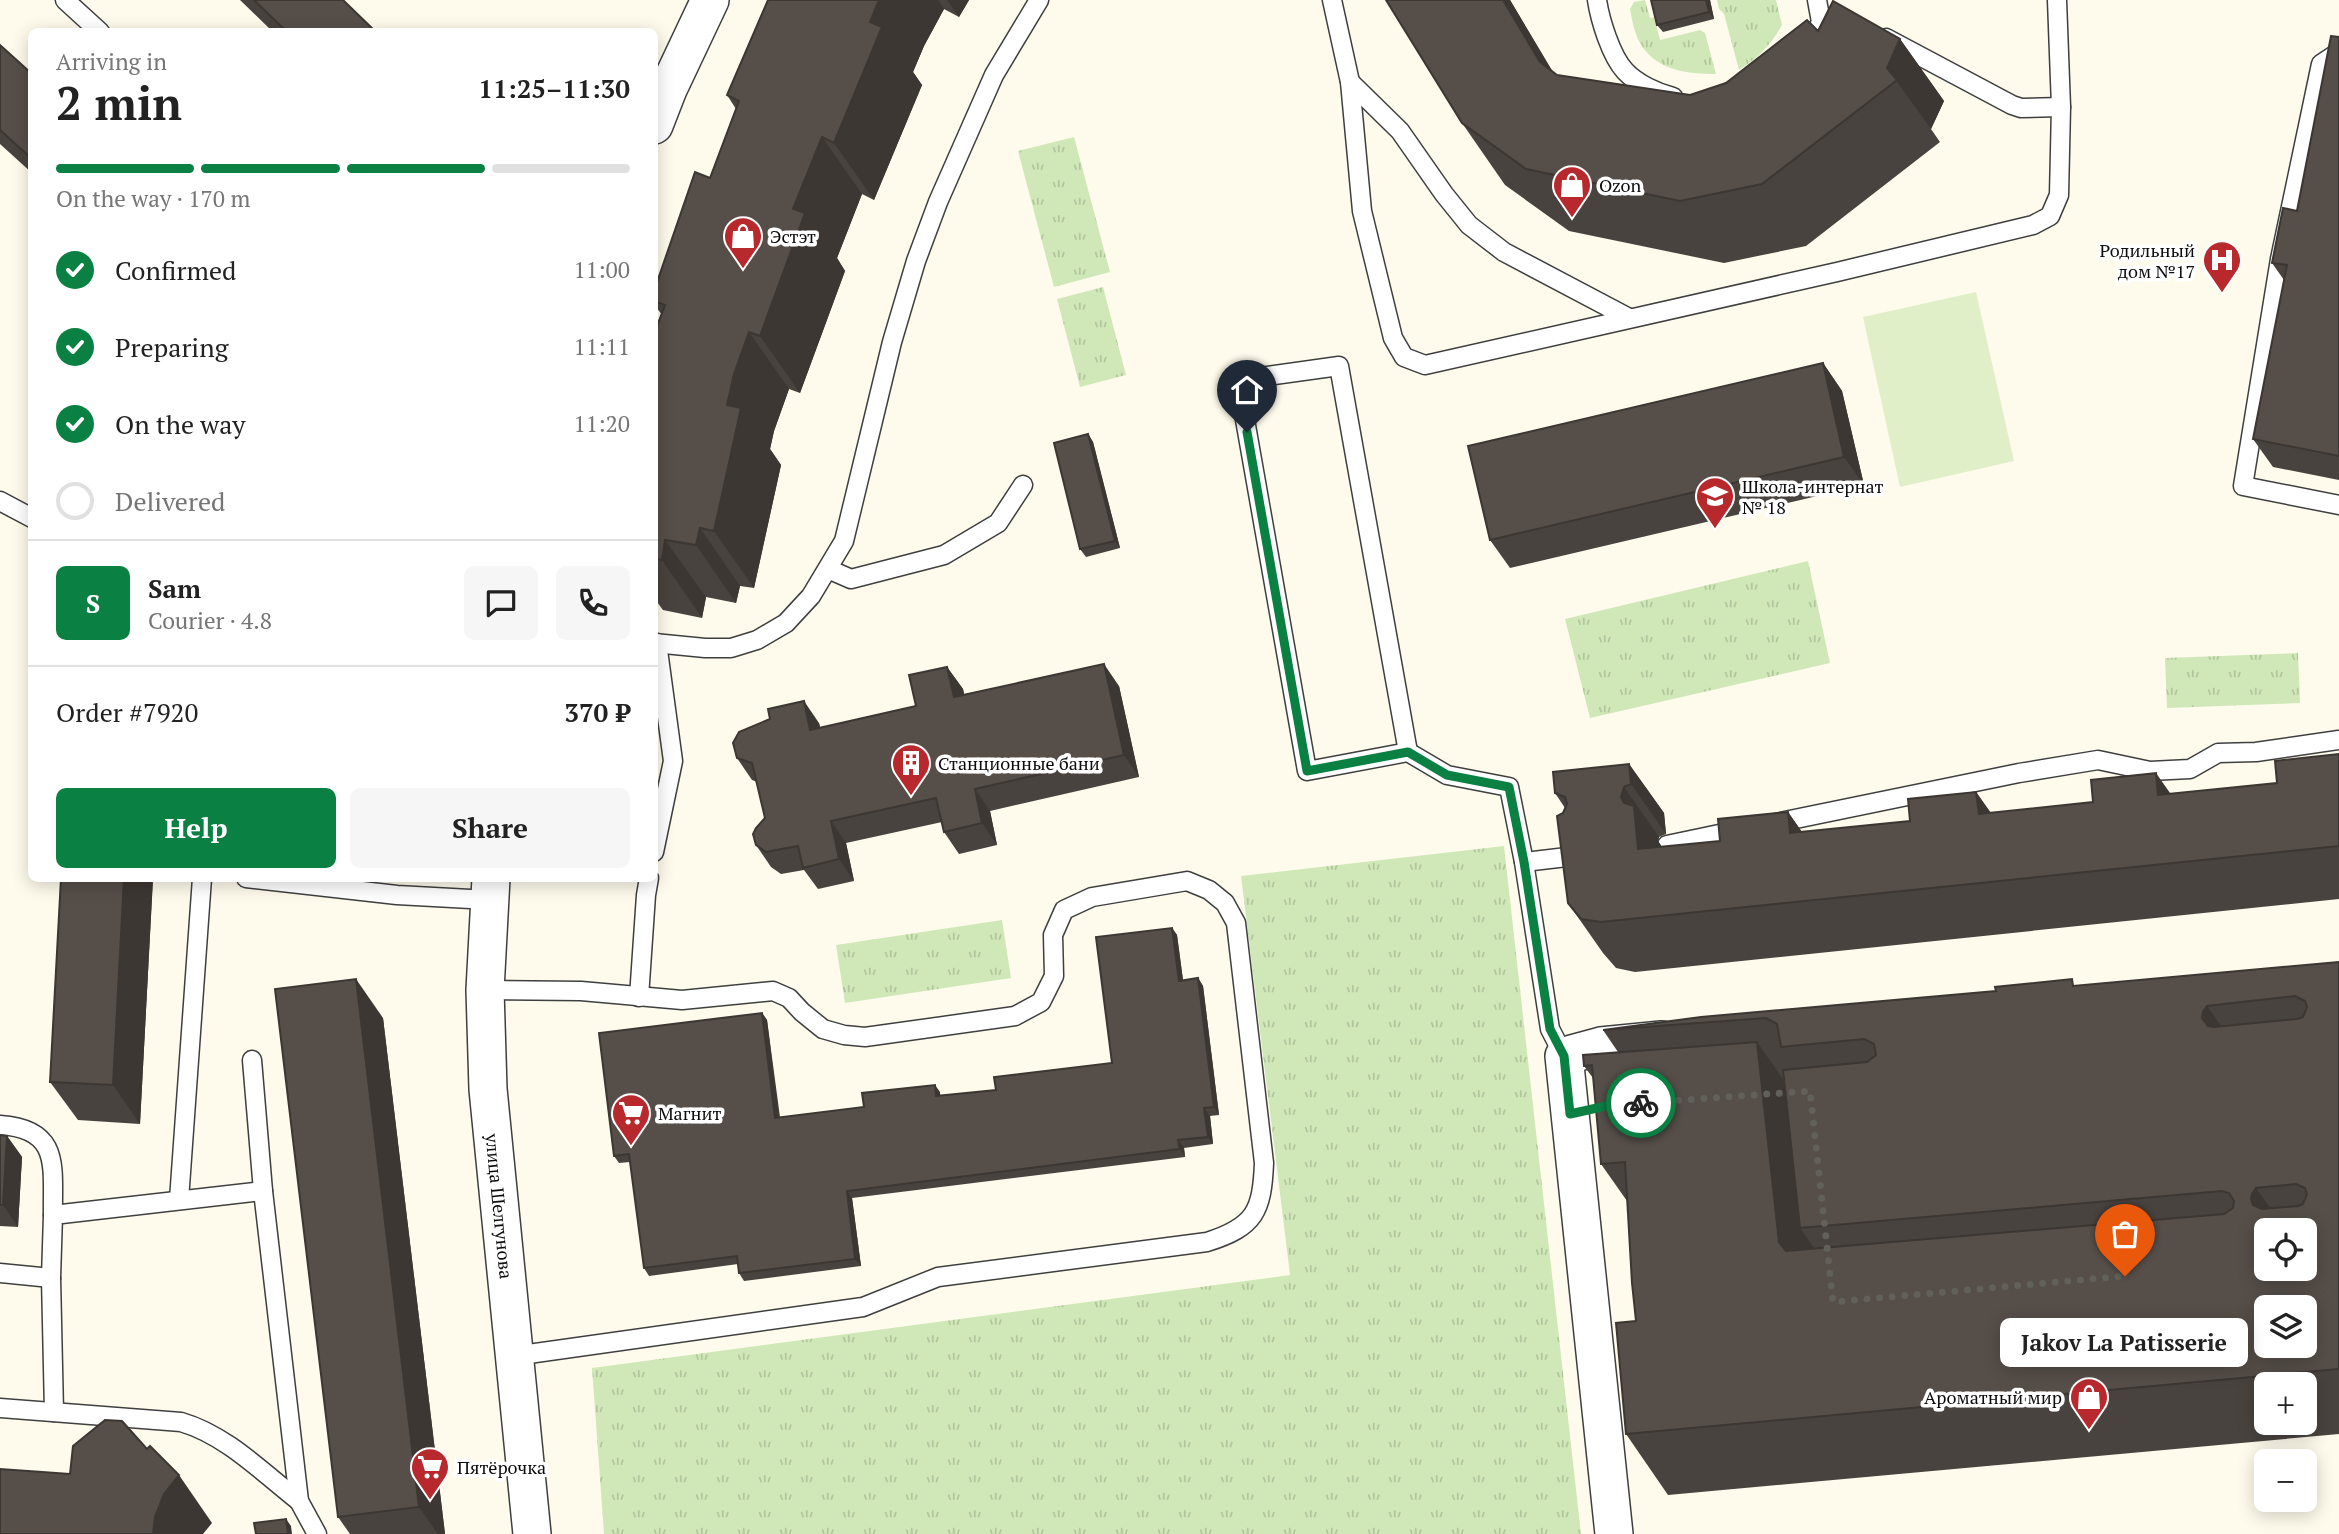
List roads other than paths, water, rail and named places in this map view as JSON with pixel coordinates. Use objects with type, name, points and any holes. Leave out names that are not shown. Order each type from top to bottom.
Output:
[{"type":"street","points":[[658,115],[710,0]]},
{"type":"street","name":"улица Шелгунова","points":[[490,889],[485,990],[488,1089],[532,1534]]},
{"type":"street","points":[[1614,1534],[1600,1338],[1576,1113],[1564,1056],[1601,1046],[1696,1037]]},
{"type":"lane","points":[[65,0],[96,28]]},
{"type":"lane","points":[[658,643],[731,648],[757,640],[786,623],[811,596],[828,569],[846,538],[892,342],[916,261],[938,202],[994,75],[1039,0]]},
{"type":"lane","points":[[1332,0],[1350,82],[1362,211],[1393,338],[1405,357],[1425,365],[2034,225],[2050,216],[2059,195],[2061,107],[2057,0]]},
{"type":"lane","points":[[1597,0],[1606,36],[1625,71],[1657,93],[1694,103]]},
{"type":"lane","points":[[1792,66],[1809,50],[1827,22],[1817,0]]},
{"type":"lane","points":[[1868,27],[2012,105],[2021,108],[2061,107]]},
{"type":"lane","points":[[2339,52],[2321,64],[2280,259],[2243,486],[2339,505]]},
{"type":"lane","points":[[1350,82],[1400,131],[1469,225],[1504,252],[1629,318]]},
{"type":"lane","points":[[1408,752],[1339,366],[1238,380],[1307,771],[1408,752],[1447,775],[1509,787],[1524,862],[1550,1029],[1564,1056]]},
{"type":"lane","points":[[828,569],[851,579],[944,555],[998,523],[1023,485]]},
{"type":"lane","points":[[0,501],[28,516]]},
{"type":"lane","points":[[658,657],[673,761],[658,833]]},
{"type":"lane","points":[[1667,845],[2059,766],[2098,760],[2150,771],[2190,769],[2218,753],[2256,752],[2339,740]]},
{"type":"lane","points":[[1524,862],[1591,854]]},
{"type":"lane","points":[[485,990],[581,991],[682,1000],[773,991],[789,998],[824,1029],[865,1037],[1015,1016],[1041,1002],[1054,976],[1053,935],[1064,910],[1092,897],[1187,881],[1209,890],[1225,903],[1236,923],[1264,1163],[1262,1195],[1251,1220],[1232,1235],[1208,1242],[939,1277],[863,1307],[514,1356]]},
{"type":"lane","points":[[179,1200],[202,882]]},
{"type":"lane","points":[[282,882],[397,895],[490,889]]},
{"type":"lane","points":[[639,997],[648,882]]},
{"type":"lane","points":[[252,1060],[299,1500],[317,1534]]},
{"type":"lane","points":[[0,1125],[16,1126],[35,1135],[45,1143],[52,1158],[54,1412]]},
{"type":"lane","points":[[53,1214],[264,1191]]},
{"type":"lane","points":[[0,1273],[51,1278]]},
{"type":"lane","points":[[0,1408],[181,1422],[217,1437],[299,1500]]},
{"type":"place","name":"Ozon","points":[[1572,219]]},
{"type":"place","name":"Эстэт","points":[[743,270]]},
{"type":"place","name":"Родильный дом №17","points":[[2222,294]]},
{"type":"place","name":"Школа-интернат № 18","points":[[1715,530]]},
{"type":"place","name":"Станционные бани","points":[[911,797]]},
{"type":"place","name":"Магнит","points":[[631,1147]]},
{"type":"place","name":"Jakov La Patisserie","points":[[2125,1276]]},
{"type":"place","name":"Ароматный мир","points":[[2089,1431]]},
{"type":"place","name":"Пятёрочка","points":[[430,1501]]}]
